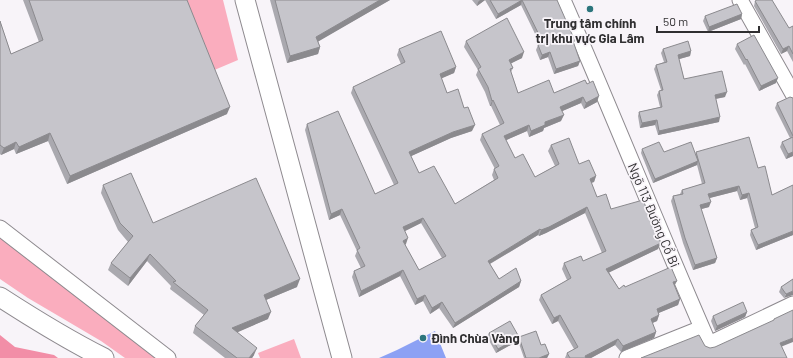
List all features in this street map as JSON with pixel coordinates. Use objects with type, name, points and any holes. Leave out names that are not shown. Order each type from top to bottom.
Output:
[{"type":"main road","points":[[245,0],[342,358]]},
{"type":"main road","points":[[0,297],[40,323],[104,358]]},
{"type":"street","name":"Ngõ 113 Đường Cổ Bi","points":[[563,0],[608,102],[659,231],[709,344],[792,309]]},
{"type":"street","points":[[740,0],[793,94]]},
{"type":"street","points":[[0,228],[168,358]]},
{"type":"street","points":[[627,358],[702,328]]},
{"type":"shaded area","points":[[186,0],[223,0],[238,60],[212,71]]},
{"type":"shaded area","points":[[0,237],[156,358],[125,358],[101,341],[28,298],[0,279]]},
{"type":"shaded area","points":[[0,335],[15,347],[54,355],[58,358],[0,358]]},
{"type":"shaded area","points":[[294,339],[301,358],[260,358],[258,353]]},
{"type":"water","points":[[435,331],[446,358],[379,358],[397,350]]},
{"type":"building","points":[[29,0],[187,0],[230,107],[70,176],[50,133],[19,147],[16,142],[4,148],[0,145],[0,21],[11,54],[43,40]]},
{"type":"building","points":[[275,0],[380,0],[316,37],[320,47],[290,56]]},
{"type":"building","points":[[490,0],[522,0],[498,14]]},
{"type":"building","points":[[522,0],[557,0],[575,41],[573,41],[580,61],[556,69],[550,52],[542,55],[538,45],[543,43]]},
{"type":"building","points":[[772,0],[789,28],[793,26],[793,54],[789,46],[783,49],[755,1]]},
{"type":"building","points":[[737,4],[742,14],[709,27],[705,16]]},
{"type":"building","points":[[507,18],[524,52],[509,60],[513,68],[510,69],[518,93],[549,80],[554,93],[585,80],[587,84],[593,81],[599,96],[586,103],[583,97],[560,107],[564,115],[545,122],[545,125],[531,131],[529,125],[504,136],[515,158],[523,154],[535,177],[559,164],[551,145],[569,138],[579,164],[589,160],[596,176],[590,179],[597,197],[606,194],[611,209],[643,200],[661,243],[606,269],[619,289],[624,285],[625,287],[671,267],[677,281],[673,282],[680,299],[657,309],[659,315],[651,319],[656,332],[623,346],[618,339],[585,356],[586,358],[570,358],[567,353],[578,347],[560,315],[554,318],[541,295],[571,278],[564,263],[581,256],[583,261],[606,251],[587,207],[549,227],[540,229],[488,261],[499,279],[516,268],[521,281],[455,323],[442,302],[432,308],[425,295],[417,299],[403,270],[361,291],[354,271],[365,266],[357,250],[360,248],[342,209],[331,214],[307,124],[338,111],[375,194],[398,183],[353,87],[405,62],[399,49],[441,31],[456,67],[440,74],[447,93],[458,89],[464,108],[468,107],[475,125],[453,132],[409,152],[419,173],[434,166],[455,204],[498,178],[494,169],[499,166],[482,134],[504,123],[493,100],[492,101],[488,87],[478,69],[481,67],[466,41]],"holes":[[[423,218],[446,256],[419,270],[403,241],[408,238],[403,227]]]},
{"type":"building","points":[[754,35],[778,78],[761,86],[747,59],[746,60],[737,44]]},
{"type":"building","points":[[688,41],[691,51],[678,55],[684,79],[722,71],[727,92],[715,95],[720,117],[659,131],[657,120],[642,123],[639,112],[662,107],[659,91],[663,90],[656,65],[667,62],[663,49]]},
{"type":"building","points":[[790,97],[793,98],[793,136],[777,103]]},
{"type":"building","points":[[749,137],[758,168],[765,166],[772,195],[793,185],[793,231],[758,245],[751,230],[758,227],[749,193],[742,195],[739,186],[708,194],[711,202],[700,205],[717,258],[695,265],[685,238],[673,196],[683,194],[682,190],[705,183],[696,152]]},
{"type":"building","points":[[793,137],[793,152],[788,154],[782,142]]},
{"type":"building","points":[[659,142],[664,152],[691,142],[698,161],[655,179],[642,149]]},
{"type":"building","points":[[131,173],[153,223],[256,178],[300,279],[264,295],[271,312],[232,328],[257,348],[249,358],[237,358],[195,326],[208,310],[173,282],[176,281],[150,254],[130,278],[111,263],[133,236],[120,223],[103,185]]},
{"type":"building","points":[[793,279],[793,291],[786,294],[781,287]]},
{"type":"building","points":[[743,302],[747,312],[717,326],[713,316]]},
{"type":"building","points":[[793,310],[793,338],[780,343],[787,358],[641,358],[699,335],[705,346],[710,348],[715,347]]},
{"type":"building","points":[[510,321],[519,337],[498,349],[489,333]]},
{"type":"building","points":[[536,331],[541,345],[545,344],[549,354],[539,358],[526,358],[519,337]]},
{"type":"place","name":"Trung tâm chính trị khu vực Gia Lâm","points":[[590,9]]},
{"type":"place","name":"Đình Chùa Vàng","points":[[423,338]]}]
